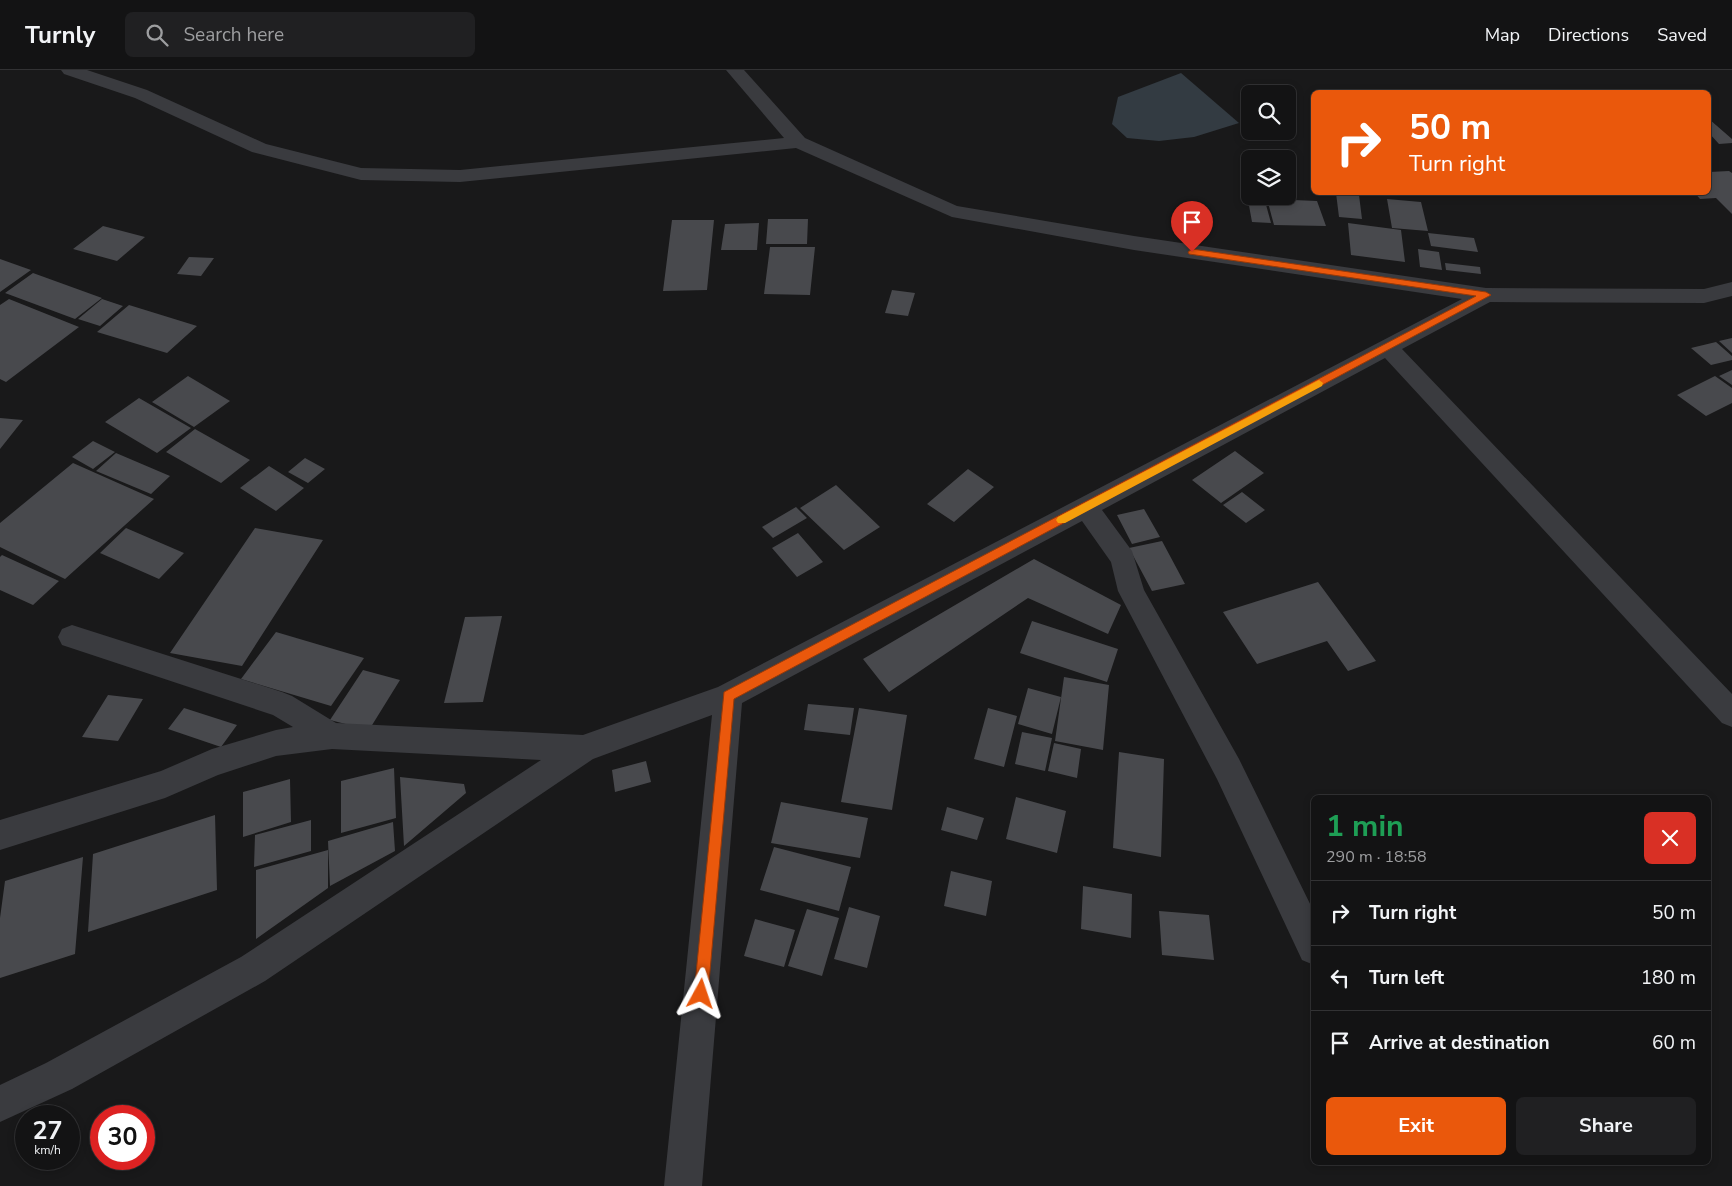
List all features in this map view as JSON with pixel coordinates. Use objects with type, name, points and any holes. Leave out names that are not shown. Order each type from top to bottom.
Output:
[{"type":"street","points":[[70,70],[142,94],[259,148],[361,174],[460,176],[798,142]]},
{"type":"street","points":[[735,70],[798,142],[952,211],[1134,244],[1486,295],[1704,296],[1732,290]]},
{"type":"street","points":[[0,1104],[59,1076],[253,969],[583,749],[728,696],[1486,295]]},
{"type":"street","points":[[1387,347],[1732,714]]},
{"type":"street","points":[[1086,506],[1123,559],[1131,590],[1228,769],[1311,942]]},
{"type":"street","points":[[72,637],[282,705],[332,736]]},
{"type":"street","points":[[683,1186],[728,696]]},
{"type":"street","points":[[0,834],[165,784],[212,764],[276,743],[332,736],[583,749]]},
{"type":"shaded area","points":[[1181,73],[1239,123],[1194,137],[1159,141],[1127,138],[1112,124],[1118,97]]},
{"type":"building","points":[[1711,121],[1732,139],[1732,143],[1719,144],[1711,135]]},
{"type":"building","points":[[1729,171],[1732,173],[1732,214],[1716,198],[1700,199],[1697,195],[1711,195],[1711,172]]},
{"type":"building","points":[[1336,195],[1359,195],[1362,219],[1339,217]]},
{"type":"building","points":[[1387,199],[1421,202],[1428,231],[1392,228]]},
{"type":"building","points":[[1296,200],[1317,201],[1326,226],[1274,225],[1269,205],[1296,205]]},
{"type":"building","points":[[1249,205],[1266,205],[1271,223],[1252,222]]},
{"type":"building","points":[[768,219],[808,219],[807,244],[766,244]]},
{"type":"building","points":[[672,220],[714,220],[707,290],[663,291]]},
{"type":"building","points":[[759,223],[757,250],[721,250],[725,224]]},
{"type":"building","points":[[1348,223],[1401,230],[1405,262],[1351,255]]},
{"type":"building","points":[[103,226],[145,237],[117,261],[73,249]]},
{"type":"building","points":[[1428,233],[1474,238],[1478,252],[1431,246]]},
{"type":"building","points":[[770,247],[815,247],[810,295],[764,294]]},
{"type":"building","points":[[1418,249],[1439,252],[1442,270],[1420,267]]},
{"type":"building","points":[[189,257],[214,258],[201,276],[177,274]]},
{"type":"building","points":[[0,259],[31,270],[0,292]]},
{"type":"building","points":[[1445,263],[1480,267],[1481,274],[1446,270]]},
{"type":"building","points":[[33,273],[102,298],[75,319],[5,293]]},
{"type":"building","points":[[892,290],[915,293],[908,316],[885,313]]},
{"type":"building","points":[[9,299],[79,327],[6,382],[0,379],[0,305]]},
{"type":"building","points":[[102,299],[123,306],[100,326],[78,319]]},
{"type":"building","points":[[129,305],[197,326],[167,353],[97,332]]},
{"type":"building","points":[[1732,338],[1732,353],[1719,341]]},
{"type":"building","points":[[1716,342],[1732,356],[1732,360],[1711,365],[1691,348]]},
{"type":"building","points":[[1732,370],[1732,385],[1719,376]]},
{"type":"building","points":[[188,376],[230,401],[194,427],[152,402]]},
{"type":"building","points":[[1715,376],[1732,388],[1732,403],[1706,416],[1677,395]]},
{"type":"building","points":[[139,398],[191,428],[157,453],[105,422]]},
{"type":"building","points":[[0,418],[23,420],[0,449]]},
{"type":"building","points":[[195,429],[250,460],[221,483],[166,452]]},
{"type":"building","points":[[93,441],[115,452],[93,469],[72,457]]},
{"type":"building","points":[[1235,451],[1264,473],[1221,503],[1192,480]]},
{"type":"building","points":[[116,453],[170,476],[151,494],[96,471]]},
{"type":"building","points":[[305,458],[325,469],[308,483],[288,472]]},
{"type":"building","points":[[73,463],[154,499],[65,579],[0,547],[0,523]]},
{"type":"building","points":[[269,466],[304,488],[276,511],[240,488]]},
{"type":"building","points":[[968,469],[994,487],[954,522],[927,504]]},
{"type":"building","points":[[836,485],[880,527],[844,550],[800,508]]},
{"type":"building","points":[[1242,492],[1265,510],[1246,523],[1223,505]]},
{"type":"building","points":[[796,507],[807,518],[773,538],[762,527]]},
{"type":"building","points":[[1144,509],[1160,537],[1132,544],[1117,515]]},
{"type":"building","points":[[126,528],[184,553],[159,579],[100,553]]},
{"type":"building","points":[[255,528],[323,540],[242,666],[170,653]]},
{"type":"building","points":[[798,533],[823,562],[797,577],[772,548]]},
{"type":"building","points":[[1162,541],[1185,584],[1152,591],[1129,548]]},
{"type":"building","points":[[2,555],[59,581],[33,605],[0,590],[0,557]]},
{"type":"building","points":[[1034,559],[1121,605],[1108,634],[1028,598],[889,692],[863,659]]},
{"type":"building","points":[[1318,582],[1376,661],[1348,671],[1327,641],[1257,664],[1223,612]]},
{"type":"building","points":[[502,616],[483,702],[444,703],[465,617]]},
{"type":"building","points":[[1032,621],[1118,649],[1107,682],[1020,653]]},
{"type":"building","points":[[276,632],[364,658],[331,706],[241,679]]},
{"type":"building","points":[[363,670],[400,680],[369,730],[330,720]]},
{"type":"building","points":[[1064,677],[1109,685],[1103,750],[1055,741]]},
{"type":"building","points":[[1028,688],[1061,697],[1052,734],[1018,724]]},
{"type":"building","points":[[108,695],[143,699],[118,741],[82,737]]},
{"type":"building","points":[[808,704],[854,708],[850,735],[804,730]]},
{"type":"building","points":[[184,708],[237,725],[221,747],[168,729]]},
{"type":"building","points":[[859,708],[907,715],[892,810],[841,802]]},
{"type":"building","points":[[988,708],[1017,716],[1004,767],[974,759]]},
{"type":"building","points":[[1022,732],[1052,738],[1045,771],[1015,764]]},
{"type":"building","points":[[1054,743],[1081,749],[1077,778],[1048,771]]},
{"type":"building","points":[[1119,752],[1164,759],[1161,857],[1113,848]]},
{"type":"building","points":[[646,761],[651,782],[615,792],[612,770]]},
{"type":"building","points":[[394,768],[396,818],[341,833],[341,781]]},
{"type":"building","points":[[400,777],[464,784],[466,793],[404,846]]},
{"type":"building","points":[[290,779],[291,822],[243,837],[243,792]]},
{"type":"building","points":[[1016,797],[1066,811],[1057,853],[1006,839]]},
{"type":"building","points":[[781,802],[868,818],[860,858],[771,843]]},
{"type":"building","points":[[947,807],[984,818],[977,840],[941,830]]},
{"type":"building","points":[[215,815],[217,890],[88,932],[93,854]]},
{"type":"building","points":[[311,820],[311,851],[254,867],[255,835]]},
{"type":"building","points":[[393,822],[395,851],[330,886],[328,841]]},
{"type":"building","points":[[774,847],[851,867],[839,911],[760,890]]},
{"type":"building","points":[[328,850],[328,888],[256,939],[256,870]]},
{"type":"building","points":[[83,857],[75,954],[0,978],[0,918],[5,881]]},
{"type":"building","points":[[951,871],[992,881],[986,916],[944,906]]},
{"type":"building","points":[[1083,886],[1132,894],[1131,938],[1081,929]]},
{"type":"building","points":[[849,907],[880,916],[867,968],[834,959]]},
{"type":"building","points":[[807,909],[839,918],[822,976],[788,966]]},
{"type":"building","points":[[1159,911],[1209,915],[1214,960],[1162,955]]},
{"type":"building","points":[[755,919],[795,930],[784,967],[744,956]]},
{"type":"slow traffic","points":[[1062,520],[1319,383]]},
{"type":"route","points":[[701,994],[728,696],[1486,295],[1192,252]]}]
